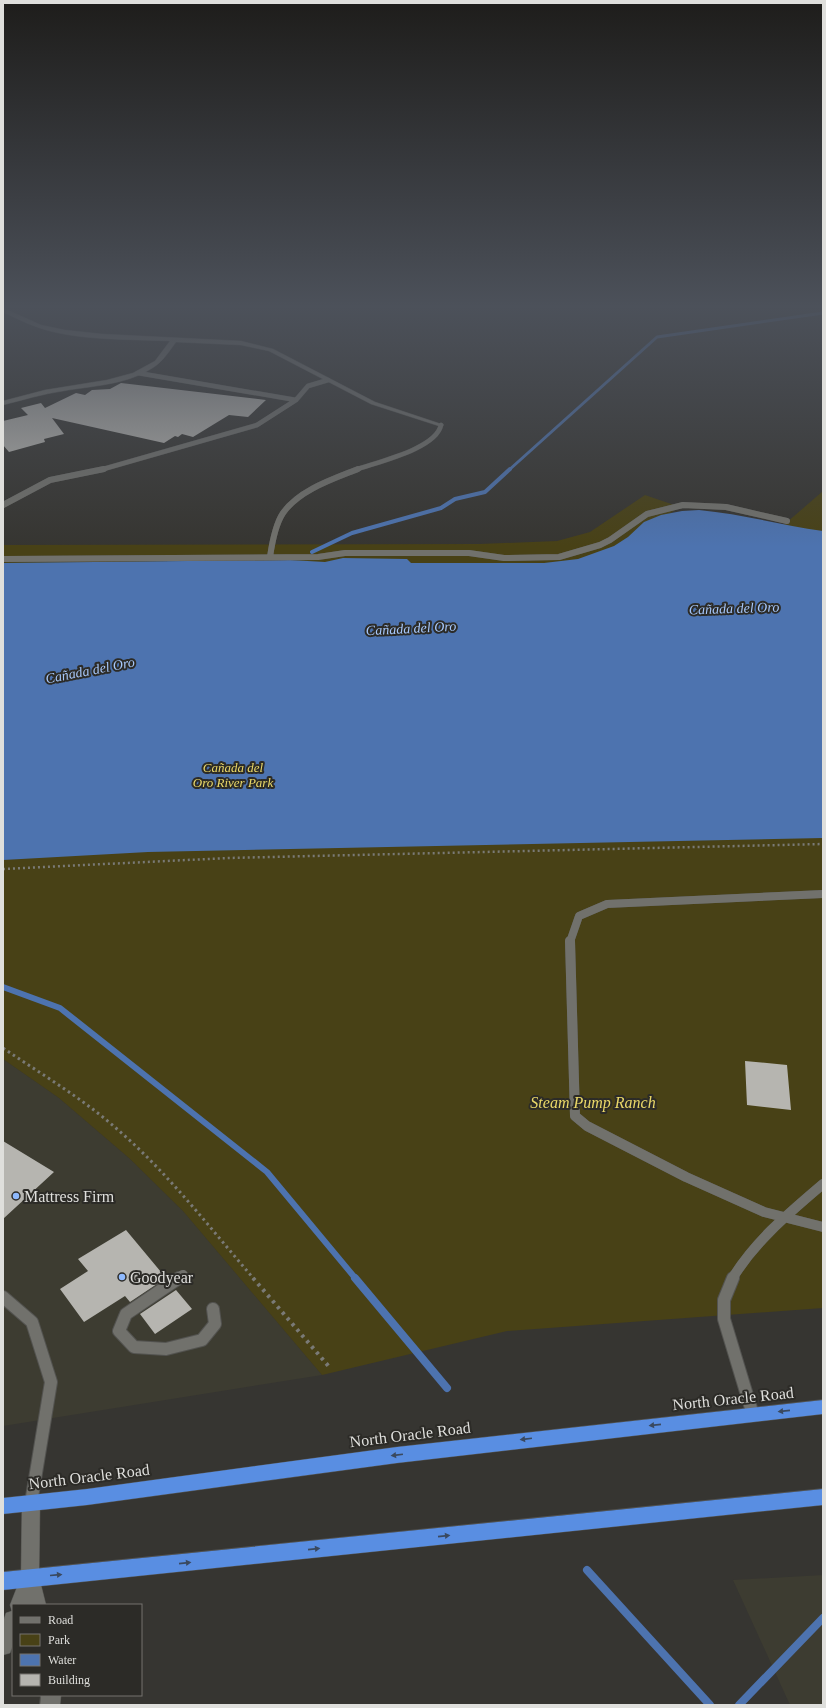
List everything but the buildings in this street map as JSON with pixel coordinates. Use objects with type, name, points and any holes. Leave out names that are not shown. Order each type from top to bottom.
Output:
[{"type":"highway","name":"North Oracle Road","points":[[3,1506],[547,1437],[823,1407]]},
{"type":"highway","points":[[3,1581],[30,1577],[823,1497]]},
{"type":"street","points":[[3,403],[74,387]]},
{"type":"street","points":[[341,387],[373,404],[441,425]]},
{"type":"street","points":[[31,1503],[30,1577],[37,1604]]},
{"type":"street","points":[[19,1604],[30,1577]]},
{"type":"street","points":[[3,1646],[12,1623]]},
{"type":"lane","points":[[218,387],[296,400]]},
{"type":"lane","points":[[3,505],[50,480],[95,472],[257,425],[296,400],[307,387]]},
{"type":"lane","points":[[270,557],[276,532],[283,513],[296,500],[320,486],[370,465],[420,447],[432,440],[440,432],[441,425]]},
{"type":"lane","points":[[3,558],[318,557],[345,553],[469,554],[504,558],[559,556],[576,553],[600,545],[610,540],[647,514],[683,505],[726,507],[787,521]]},
{"type":"lane","points":[[823,894],[607,904],[579,916],[570,939],[575,1116],[593,1130],[686,1177],[764,1212],[823,1228]]},
{"type":"lane","points":[[753,1415],[723,1318],[724,1297],[732,1276],[756,1244],[784,1217],[823,1184]]},
{"type":"lane","points":[[184,1275],[126,1314],[119,1330],[129,1342],[134,1347],[166,1349],[202,1340],[215,1324],[214,1309]]},
{"type":"lane","points":[[3,1297],[32,1322],[51,1382],[31,1503]]},
{"type":"path","points":[[3,869],[228,858],[823,844]]},
{"type":"path","points":[[3,1048],[65,1090],[116,1128],[158,1166],[331,1370]]},
{"type":"shaded area","points":[[3,1059],[59,1098],[129,1158],[183,1211],[322,1375],[3,1426]]},
{"type":"shaded area","points":[[823,1575],[823,1705],[790,1705],[733,1580]]},
{"type":"green space","name":"Cañada del Oro River Park","points":[[823,491],[823,1308],[507,1331],[322,1375],[183,1211],[129,1158],[59,1098],[3,1059],[3,545],[479,544],[557,541],[590,532],[645,495],[680,507],[582,569],[733,569]]},
{"type":"water","name":"Cañada del Oro","points":[[699,510],[730,514],[823,531],[823,838],[148,852],[3,860],[3,563],[290,560],[325,562],[343,558],[407,559],[411,563],[544,563],[578,559],[614,546],[628,537],[644,522],[661,515],[682,511]]},
{"type":"waterway","points":[[509,470],[602,387]]},
{"type":"waterway","points":[[312,552],[352,533],[441,508],[455,499],[485,492],[510,469]]},
{"type":"waterway","points":[[3,987],[60,1008],[267,1172],[356,1279]]},
{"type":"waterway","points":[[355,1278],[447,1388]]},
{"type":"waterway","points":[[587,1570],[710,1705]]},
{"type":"waterway","points":[[739,1705],[823,1618]]},
{"type":"place","name":"Mattress Firm","points":[[16,1196]]},
{"type":"place","name":"Goodyear","points":[[122,1277]]},
{"type":"park label","name":"Steam Pump Ranch","points":[[593,1102]]}]
